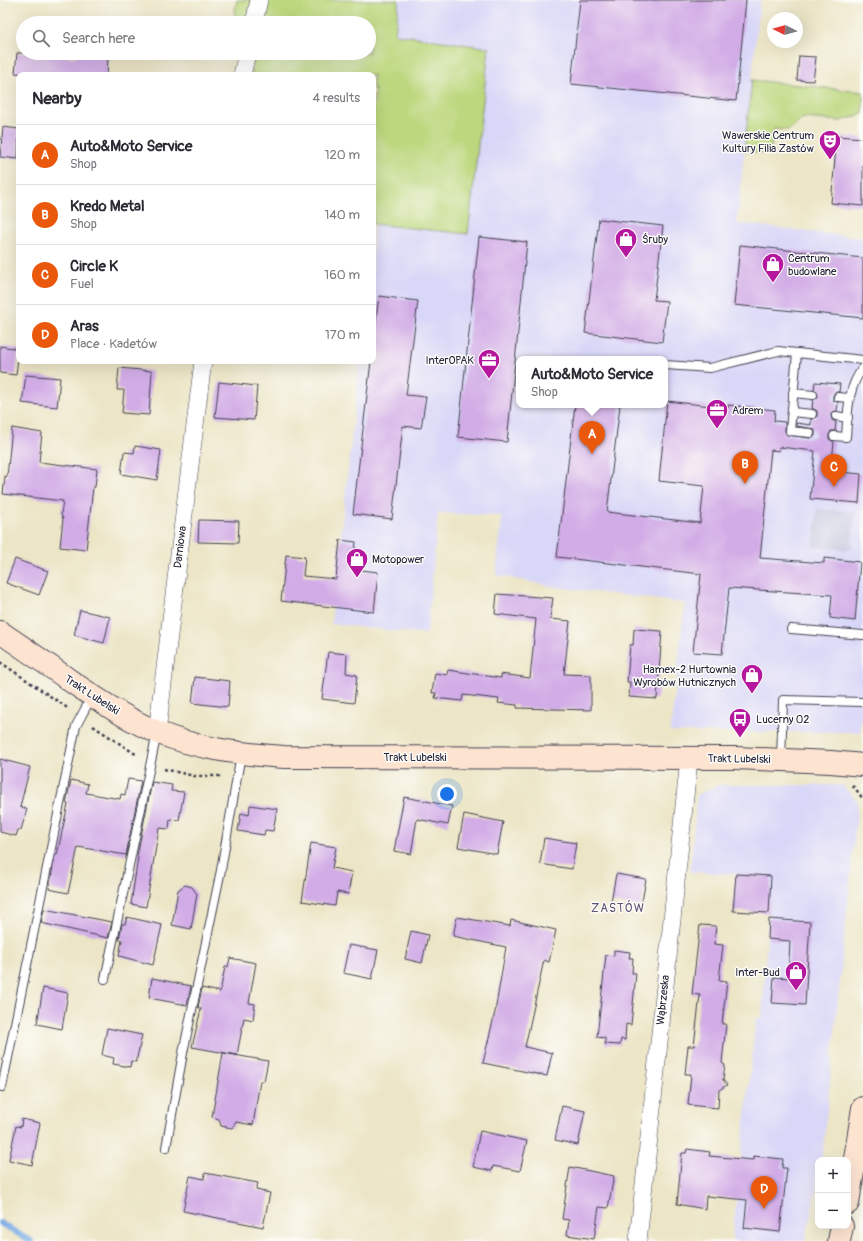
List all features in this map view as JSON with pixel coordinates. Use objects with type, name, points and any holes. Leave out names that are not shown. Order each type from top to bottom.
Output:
[{"type":"street","points":[[256,16],[259,0]]},
{"type":"street","points":[[243,72],[245,60]]},
{"type":"street","name":"Darniowa","points":[[157,732],[203,364]]},
{"type":"street","name":"Trakt Lubelski","points":[[0,632],[92,696],[121,714],[157,732],[192,744],[241,754],[284,758],[736,758],[831,762],[863,765]]},
{"type":"street","name":"Wąbrzeska","points":[[638,1241],[689,759]]},
{"type":"street","points":[[850,1193],[863,1108]]},
{"type":"street","points":[[839,1241],[841,1229]]},
{"type":"lane","points":[[668,365],[710,368],[778,351],[863,360]]},
{"type":"lane","points":[[797,353],[790,431],[810,433]]},
{"type":"lane","points":[[834,436],[846,437],[849,398],[856,377],[863,368]]},
{"type":"lane","points":[[793,393],[813,395]]},
{"type":"lane","points":[[838,397],[849,398]]},
{"type":"lane","points":[[792,412],[812,414]]},
{"type":"lane","points":[[836,416],[848,418]]},
{"type":"lane","points":[[791,629],[863,635]]},
{"type":"lane","points":[[2,1087],[76,726],[92,696]]},
{"type":"lane","points":[[781,760],[783,700],[863,702]]},
{"type":"lane","points":[[105,979],[157,732]]},
{"type":"lane","points":[[166,1148],[183,1053],[221,870],[241,754]]},
{"type":"shaded area","points":[[399,0],[760,0],[737,223],[863,238],[863,702],[860,732],[670,732],[685,603],[555,587],[496,575],[502,516],[438,513],[427,634],[331,624],[360,364],[376,364],[376,224],[468,234],[489,48],[395,34]]},
{"type":"shaded area","points":[[817,509],[855,512],[852,550],[813,547]]},
{"type":"shaded area","points":[[719,785],[842,785],[858,802],[823,1150],[822,1157],[815,1157],[815,1197],[805,1241],[732,1241],[756,1018],[762,1018],[771,876],[690,872],[697,795]]},
{"type":"green space","points":[[237,0],[399,0],[395,34],[489,48],[468,234],[376,224],[376,72],[252,72],[253,60],[376,60],[376,16],[234,16]]},
{"type":"green space","points":[[752,80],[863,92],[863,114],[841,121],[803,118],[789,130],[774,129],[771,147],[764,153],[744,151]]},
{"type":"building","points":[[580,0],[746,0],[736,101],[571,84]]},
{"type":"building","points":[[799,56],[816,57],[813,81],[797,80]]},
{"type":"building","points":[[16,60],[108,60],[107,72],[15,73]]},
{"type":"building","points":[[3,127],[16,129],[16,159],[0,157]]},
{"type":"building","points":[[837,136],[863,138],[863,206],[831,203]]},
{"type":"building","name":"Śruby","points":[[599,219],[663,226],[654,300],[667,301],[662,342],[585,333]]},
{"type":"building","name":"InterOPAK","points":[[479,237],[527,242],[507,442],[458,437]]},
{"type":"building","points":[[740,245],[863,258],[863,318],[734,305]]},
{"type":"building","points":[[379,296],[418,301],[406,395],[426,397],[421,428],[403,426],[392,519],[353,514],[371,364],[376,364],[376,320]]},
{"type":"building","points":[[0,346],[16,349],[16,364],[17,364],[16,375],[0,373]]},
{"type":"building","points":[[119,368],[152,371],[149,415],[122,413],[124,390],[117,390]]},
{"type":"building","points":[[26,375],[60,378],[57,407],[22,403]]},
{"type":"building","points":[[219,382],[257,386],[254,420],[215,417]]},
{"type":"building","points":[[815,382],[840,384],[839,392],[835,392],[833,396],[833,400],[838,402],[837,411],[832,412],[831,415],[832,420],[836,422],[835,431],[831,431],[829,435],[829,439],[834,442],[831,471],[861,474],[859,503],[810,499],[815,451],[779,447],[779,451],[771,450],[760,558],[824,563],[824,558],[860,562],[855,621],[830,618],[832,595],[729,588],[722,654],[693,652],[701,574],[557,557],[575,408],[620,408],[607,512],[700,523],[704,486],[659,481],[668,401],[728,408],[728,405],[775,410],[774,421],[785,422],[785,431],[787,435],[810,438],[815,436],[814,429],[796,426],[796,423],[811,425],[811,419],[817,417],[817,411],[812,408],[813,400],[817,398],[818,395],[814,390]]},
{"type":"building","points":[[12,428],[42,433],[39,462],[97,469],[95,487],[93,487],[86,550],[60,547],[63,501],[3,494],[5,476],[7,477]]},
{"type":"building","points":[[135,446],[161,450],[157,480],[121,474],[124,452],[134,453]]},
{"type":"building","points":[[199,520],[239,521],[238,543],[198,542]]},
{"type":"building","points":[[340,540],[356,542],[353,569],[378,572],[374,612],[281,601],[286,555],[305,557],[303,576],[336,579]]},
{"type":"building","points":[[15,559],[48,571],[39,595],[6,583]]},
{"type":"building","points":[[497,594],[553,598],[550,619],[570,621],[564,674],[591,675],[591,710],[517,708],[517,705],[498,703],[499,699],[463,695],[462,701],[435,698],[436,693],[432,693],[435,673],[447,675],[448,670],[501,678],[501,674],[530,678],[536,619],[495,614]]},
{"type":"building","points":[[80,610],[110,617],[104,643],[74,635]]},
{"type":"building","points":[[634,629],[662,631],[657,699],[629,697],[630,682],[627,682],[630,645],[633,645]]},
{"type":"building","points":[[328,652],[347,654],[346,673],[357,675],[354,703],[322,699]]},
{"type":"building","points":[[195,677],[230,681],[228,707],[192,703]]},
{"type":"building","points":[[0,759],[30,767],[20,807],[27,809],[21,830],[18,830],[16,836],[0,832]]},
{"type":"building","points":[[128,779],[141,781],[126,855],[78,847],[68,893],[49,889],[55,855],[57,855],[68,804],[66,803],[71,780],[88,784],[86,793],[120,799],[121,794],[125,795]]},
{"type":"building","points":[[152,782],[172,785],[171,791],[184,792],[179,820],[170,819],[169,829],[159,828],[146,907],[131,904],[137,856]]},
{"type":"building","points":[[404,797],[452,806],[448,825],[417,819],[411,854],[394,851]]},
{"type":"building","points":[[250,805],[277,809],[273,831],[265,830],[264,835],[238,831],[241,813],[249,815]]},
{"type":"building","points":[[464,814],[503,822],[497,854],[458,847]]},
{"type":"building","points":[[544,838],[576,843],[572,869],[540,864]]},
{"type":"building","points":[[311,843],[336,847],[332,868],[352,872],[348,894],[337,892],[335,906],[302,901]]},
{"type":"building","points":[[616,874],[646,879],[641,907],[611,902]]},
{"type":"building","points":[[736,874],[771,876],[769,913],[733,911]]},
{"type":"building","points":[[185,885],[192,887],[197,894],[191,929],[172,925],[178,890]]},
{"type":"building","points":[[44,909],[112,922],[108,938],[41,923]]},
{"type":"building","points":[[127,917],[162,925],[153,965],[119,956],[122,940],[119,940],[122,924],[125,924]]},
{"type":"building","points":[[457,917],[510,926],[511,920],[556,930],[549,962],[544,960],[525,1047],[552,1053],[547,1076],[483,1063],[495,1012],[506,947],[453,936]]},
{"type":"building","points":[[769,919],[810,922],[805,1005],[772,1003],[774,977],[788,978],[790,941],[768,939]]},
{"type":"building","points":[[700,925],[716,926],[714,944],[723,945],[719,980],[727,981],[722,1024],[726,1024],[722,1063],[725,1065],[723,1080],[727,1085],[719,1090],[718,1108],[688,1105],[691,1074],[685,1074],[688,1046],[694,1046],[700,995],[692,994]]},
{"type":"building","points":[[411,931],[428,935],[422,963],[405,959]]},
{"type":"building","points":[[349,945],[378,950],[372,979],[343,973]]},
{"type":"building","points":[[614,950],[630,952],[629,958],[633,958],[632,973],[636,973],[631,1025],[626,1024],[625,1040],[621,1039],[620,1045],[605,1044],[605,1038],[597,1037],[606,955],[614,956]]},
{"type":"building","points":[[230,958],[256,963],[249,1003],[255,1004],[253,1020],[244,1018],[237,1055],[192,1047],[201,1009],[198,1007],[202,988],[220,992],[225,967],[228,967]]},
{"type":"building","points":[[152,978],[191,986],[187,1005],[149,998]]},
{"type":"building","points":[[43,988],[68,993],[62,1029],[37,1024]]},
{"type":"building","points":[[107,1028],[142,1035],[136,1062],[131,1061],[130,1067],[113,1064],[114,1058],[102,1055]]},
{"type":"building","points":[[223,1053],[268,1061],[264,1081],[260,1081],[253,1125],[236,1122],[232,1128],[221,1126],[219,1119],[212,1117]]},
{"type":"building","points":[[562,1106],[585,1111],[578,1145],[555,1140]]},
{"type":"building","points":[[22,1119],[40,1123],[32,1165],[9,1160],[16,1126],[21,1127]]},
{"type":"building","points":[[480,1131],[527,1141],[520,1171],[493,1166],[492,1171],[473,1167]]},
{"type":"building","points":[[687,1149],[710,1152],[709,1156],[753,1160],[753,1156],[783,1159],[782,1168],[787,1168],[780,1232],[744,1228],[747,1200],[706,1196],[705,1209],[677,1204],[682,1153],[686,1153]]},
{"type":"building","points":[[570,1167],[614,1176],[608,1208],[599,1207],[594,1239],[567,1235],[569,1220],[562,1219]]},
{"type":"building","points":[[205,1173],[258,1183],[256,1190],[270,1193],[263,1227],[183,1211],[190,1176],[204,1179]]},
{"type":"waterway","points":[[0,1223],[31,1241]]},
{"type":"place","name":"Wawerskie Centrum Kultury Filia Zastów","points":[[830,160]]},
{"type":"place","name":"Śruby","points":[[626,258]]},
{"type":"place","name":"Centrum budowlane","points":[[773,284]]},
{"type":"place","name":"InterOPAK","points":[[489,380]]},
{"type":"place","name":"Adrem","points":[[717,430]]},
{"type":"place","name":"Auto&Moto Service","points":[[592,454]]},
{"type":"place","name":"Kredo Metal","points":[[745,484]]},
{"type":"place","name":"Circle K","points":[[834,487]]},
{"type":"place","name":"Motopower","points":[[357,578]]},
{"type":"place","name":"Hamex-2 Hurtownia Wyrobów Hutnicznych","points":[[752,694]]},
{"type":"place","name":"Lucerny 02","points":[[740,738]]},
{"type":"place","name":"Inter-Bud","points":[[796,992]]},
{"type":"place","name":"Aras","points":[[764,1209]]},
{"type":"district","name":"ZASTÓW","points":[[618,908]]}]
